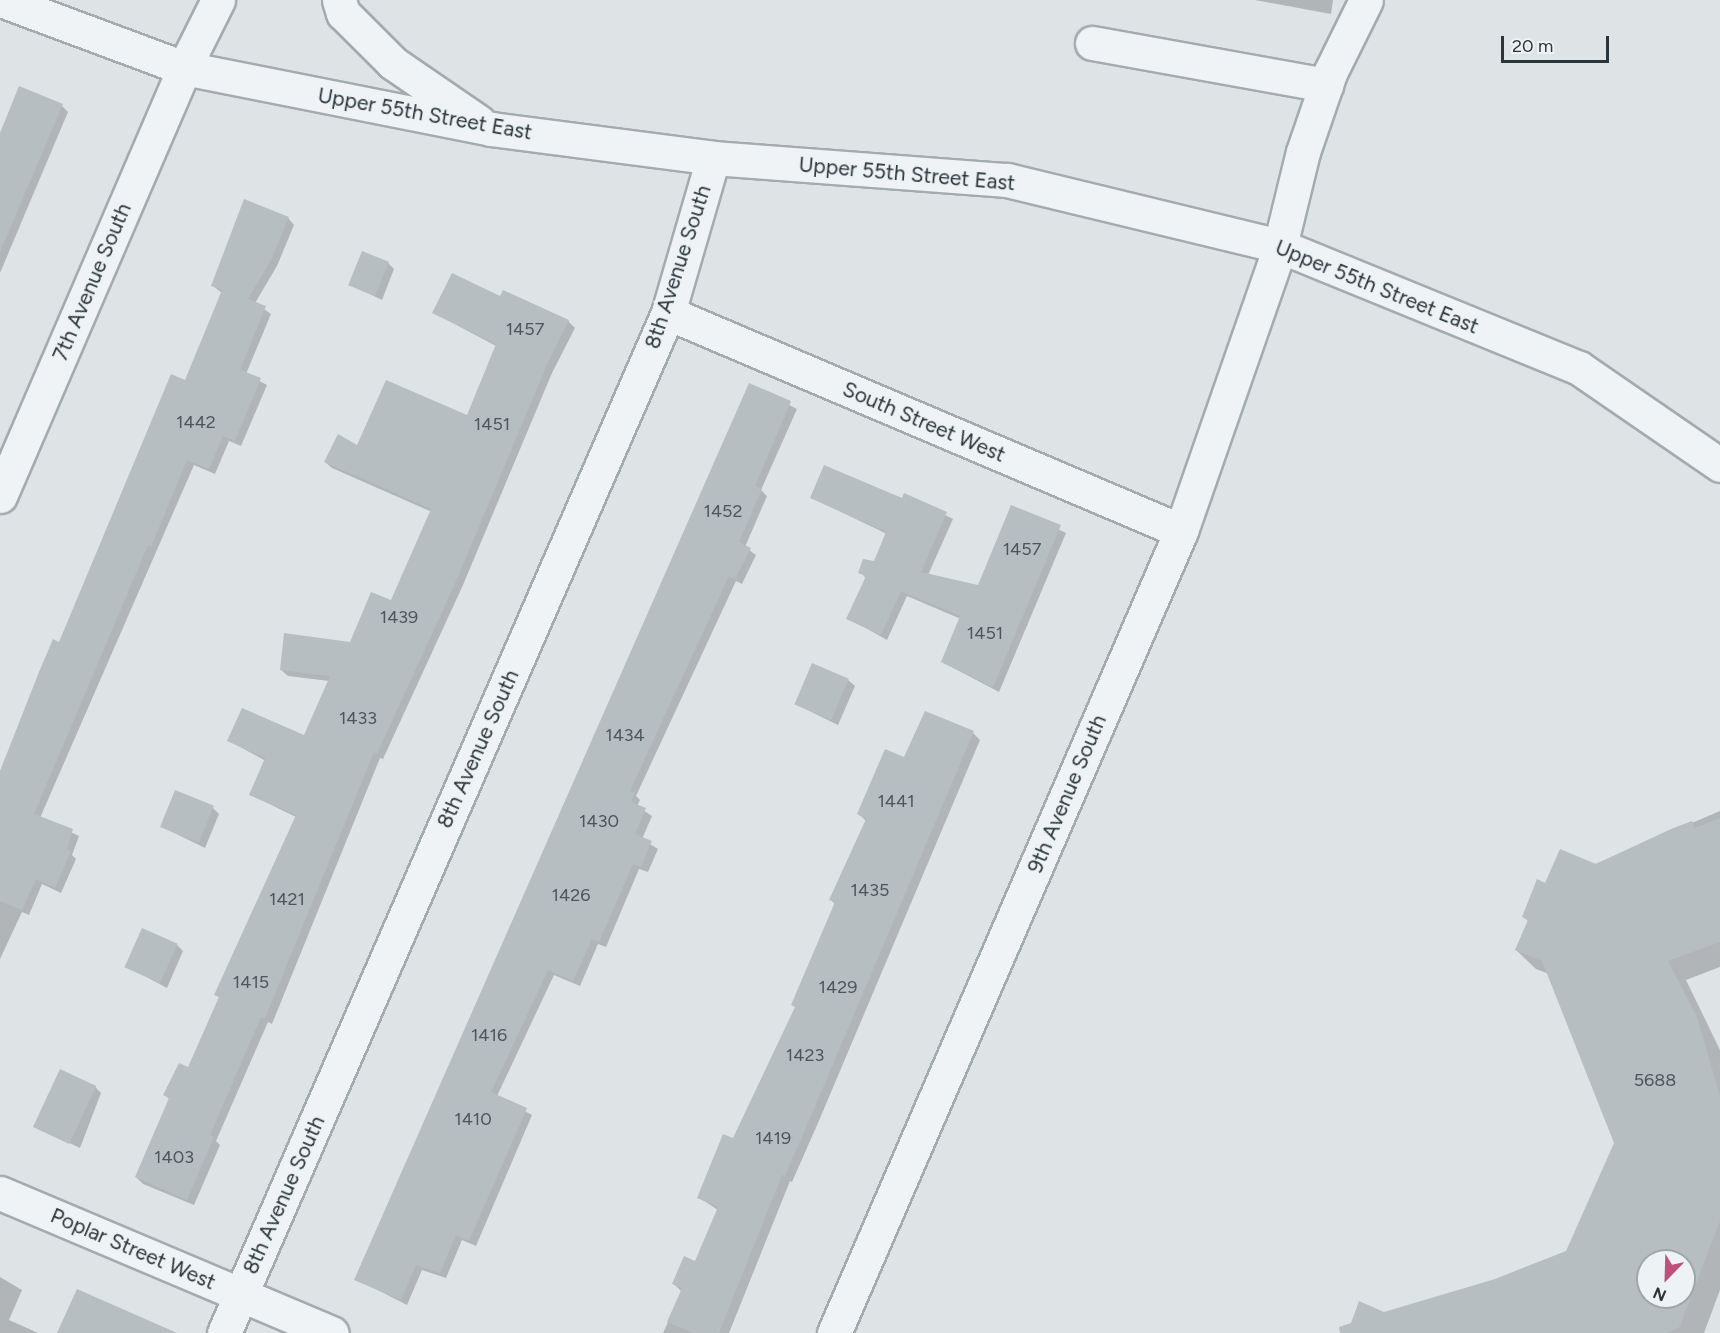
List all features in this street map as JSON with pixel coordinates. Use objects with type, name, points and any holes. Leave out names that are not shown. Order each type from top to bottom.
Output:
[{"type":"street","name":"Upper 55th Street East","points":[[1,0],[184,68],[491,129],[713,158],[1007,180],[1280,246],[1579,369],[1720,465]]},
{"type":"street","name":"7th Avenue South","points":[[0,496],[184,68],[218,0]]},
{"type":"street","points":[[339,0],[343,13],[393,63],[491,129]]},
{"type":"street","name":"9th Avenue South","points":[[834,1333],[1181,531],[1280,246],[1303,152],[1326,84],[1366,0]]},
{"type":"street","points":[[1092,43],[1326,84]]},
{"type":"street","name":"8th Avenue South","points":[[224,1333],[668,313],[713,158]]},
{"type":"street","name":"South Street West","points":[[668,313],[1181,531]]},
{"type":"street","name":"Poplar Street West","points":[[0,1193],[332,1333]]},
{"type":"building","points":[[19,86],[63,104],[0,252],[0,133]]},
{"type":"building","points":[[244,199],[289,217],[271,260],[248,299],[266,306],[240,370],[261,378],[235,441],[223,436],[209,469],[187,460],[151,547],[148,545],[34,814],[73,829],[67,849],[71,851],[55,888],[36,879],[22,910],[0,901],[0,771],[53,639],[59,642],[171,374],[185,380],[222,290],[211,286]]},
{"type":"building","points":[[362,251],[389,262],[375,296],[348,285]]},
{"type":"building","points":[[452,273],[500,296],[503,290],[569,320],[546,367],[457,579],[377,754],[374,752],[265,1018],[261,1017],[210,1135],[214,1137],[187,1200],[135,1177],[169,1098],[163,1095],[179,1063],[188,1067],[219,997],[214,995],[296,815],[249,795],[265,758],[227,741],[242,708],[304,735],[330,676],[280,670],[284,633],[350,642],[371,592],[391,600],[431,509],[324,462],[338,434],[357,445],[386,380],[467,415],[496,344],[432,313]]},
{"type":"building","points":[[749,383],[791,401],[755,486],[762,489],[739,542],[751,548],[735,579],[729,576],[630,791],[635,793],[631,802],[646,808],[635,834],[652,841],[641,867],[633,864],[599,942],[592,939],[573,981],[548,970],[491,1092],[527,1108],[469,1241],[456,1235],[440,1273],[416,1265],[401,1300],[354,1280]]},
{"type":"building","points":[[824,465],[902,498],[904,493],[947,512],[921,572],[978,585],[1011,505],[1061,525],[993,687],[941,662],[960,616],[901,591],[881,635],[846,619],[866,576],[858,573],[863,559],[874,561],[886,532],[810,498]]},
{"type":"building","points":[[812,663],[849,679],[831,720],[794,704]]},
{"type":"building","points":[[925,711],[974,731],[811,1116],[785,1176],[782,1175],[719,1333],[693,1333],[667,1322],[682,1288],[672,1284],[684,1256],[695,1261],[718,1207],[697,1198],[723,1134],[733,1138],[795,1007],[791,1005],[835,902],[829,900],[866,819],[857,814],[885,749],[904,757]]},
{"type":"building","points":[[175,790],[214,806],[199,843],[160,827]]},
{"type":"building","points":[[1720,818],[1720,942],[1668,961],[1697,1017],[1720,1096],[1720,1221],[1696,1284],[1696,1249],[1636,1249],[1636,1309],[1686,1309],[1679,1328],[1666,1333],[1340,1333],[1339,1327],[1351,1323],[1359,1301],[1384,1312],[1495,1279],[1566,1251],[1614,1143],[1542,961],[1515,950],[1528,920],[1522,917],[1537,879],[1545,883],[1560,849],[1596,864],[1692,821],[1695,828]]},
{"type":"building","points":[[142,928],[178,944],[160,983],[125,967]]},
{"type":"building","points":[[60,1069],[96,1086],[69,1144],[33,1127]]},
{"type":"building","points":[[77,1289],[177,1333],[57,1333]]}]
